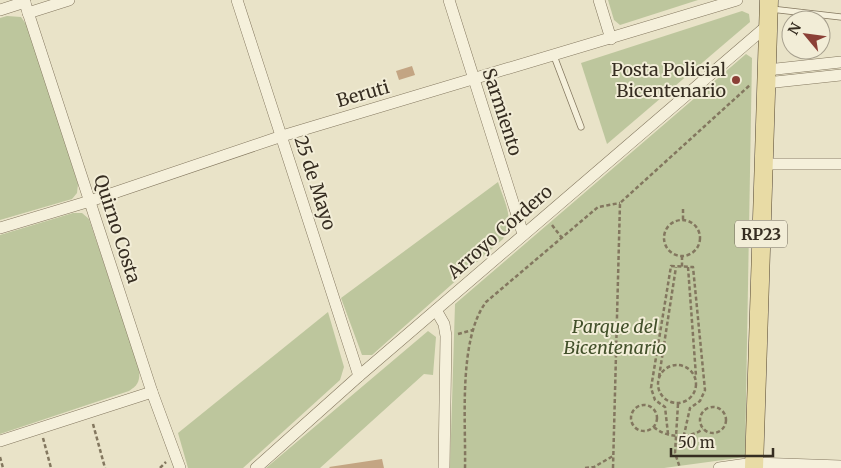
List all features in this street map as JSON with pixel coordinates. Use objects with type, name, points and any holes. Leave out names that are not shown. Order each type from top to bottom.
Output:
[{"type":"main road","name":"RP23","points":[[754,466],[769,11]]},
{"type":"street","points":[[0,10],[70,0]]},
{"type":"street","name":"25 de Mayo","points":[[237,0],[359,376]]},
{"type":"street","name":"Sarmiento","points":[[449,0],[523,234]]},
{"type":"street","points":[[599,0],[611,39]]},
{"type":"street","name":"Beruti","points":[[0,228],[90,202],[282,136],[737,0]]},
{"type":"street","name":"Quirno Costa","points":[[26,5],[152,392],[180,468]]},
{"type":"street","name":"Arroyo Cordero","points":[[256,468],[523,234],[769,11]]},
{"type":"street","points":[[766,76],[841,62]]},
{"type":"street","points":[[766,76],[841,75]]},
{"type":"street","points":[[763,164],[841,164]]},
{"type":"street","points":[[436,310],[444,324],[446,336],[444,468]]},
{"type":"street","points":[[0,441],[152,392]]},
{"type":"street","points":[[719,468],[841,466]]},
{"type":"lane","points":[[769,11],[841,17]]},
{"type":"lane","points":[[554,56],[581,127]]},
{"type":"path","points":[[465,468],[468,350],[477,316],[486,302],[598,207],[620,203],[766,76]]},
{"type":"path","points":[[613,468],[620,203]]},
{"type":"path","points":[[683,209],[683,220]]},
{"type":"path","points":[[683,220],[696,226],[701,237],[697,249],[692,254],[682,256],[670,252],[664,236],[669,226],[683,220]]},
{"type":"path","points":[[682,256],[682,267]]},
{"type":"path","points":[[668,434],[665,407],[655,400],[651,388],[671,266],[693,266],[705,390],[700,401],[690,408],[684,435]]},
{"type":"path","points":[[676,266],[658,383],[661,396],[678,404],[690,400],[696,389],[688,267]]},
{"type":"path","points":[[446,336],[473,330]]},
{"type":"path","points":[[658,383],[663,372],[668,368],[680,365],[691,371],[696,382]]},
{"type":"path","points":[[678,404],[675,453],[680,468]]},
{"type":"path","points":[[643,405],[651,407],[657,419],[654,427],[646,432],[637,430],[631,423],[632,411],[643,405]]},
{"type":"path","points":[[712,407],[724,412],[727,421],[723,430],[715,434],[702,429],[700,421],[705,410],[712,407]]},
{"type":"path","points":[[90,412],[105,468]]},
{"type":"path","points":[[654,427],[660,434],[676,435],[695,435],[702,429]]},
{"type":"path","points":[[40,428],[51,468]]},
{"type":"path","points":[[585,468],[594,467],[613,456]]},
{"type":"path","points":[[0,457],[3,468]]},
{"type":"green space","points":[[608,0],[698,0],[620,25],[614,20]]},
{"type":"green space","points":[[742,11],[749,14],[750,22],[607,144],[581,63]]},
{"type":"green space","points":[[7,16],[21,17],[28,27],[78,184],[77,193],[72,199],[0,220],[0,18]]},
{"type":"green space","name":"Parque del Bicentenario","points":[[746,54],[752,58],[745,457],[664,468],[450,468],[455,304]]},
{"type":"green space","points":[[498,182],[509,218],[507,232],[503,239],[372,355],[362,355],[341,298]]},
{"type":"green space","points":[[73,213],[82,213],[89,219],[139,368],[138,382],[129,391],[0,434],[0,235]]},
{"type":"green space","points":[[328,312],[344,367],[340,380],[243,468],[188,468],[178,433]]},
{"type":"green space","points":[[428,331],[436,337],[433,375],[424,374],[320,468],[266,468]]},
{"type":"building","points":[[412,66],[415,75],[399,80],[396,71]]},
{"type":"building","points":[[382,459],[384,468],[329,467]]},
{"type":"place","name":"Posta Policial Bicentenario","points":[[736,80]]}]
